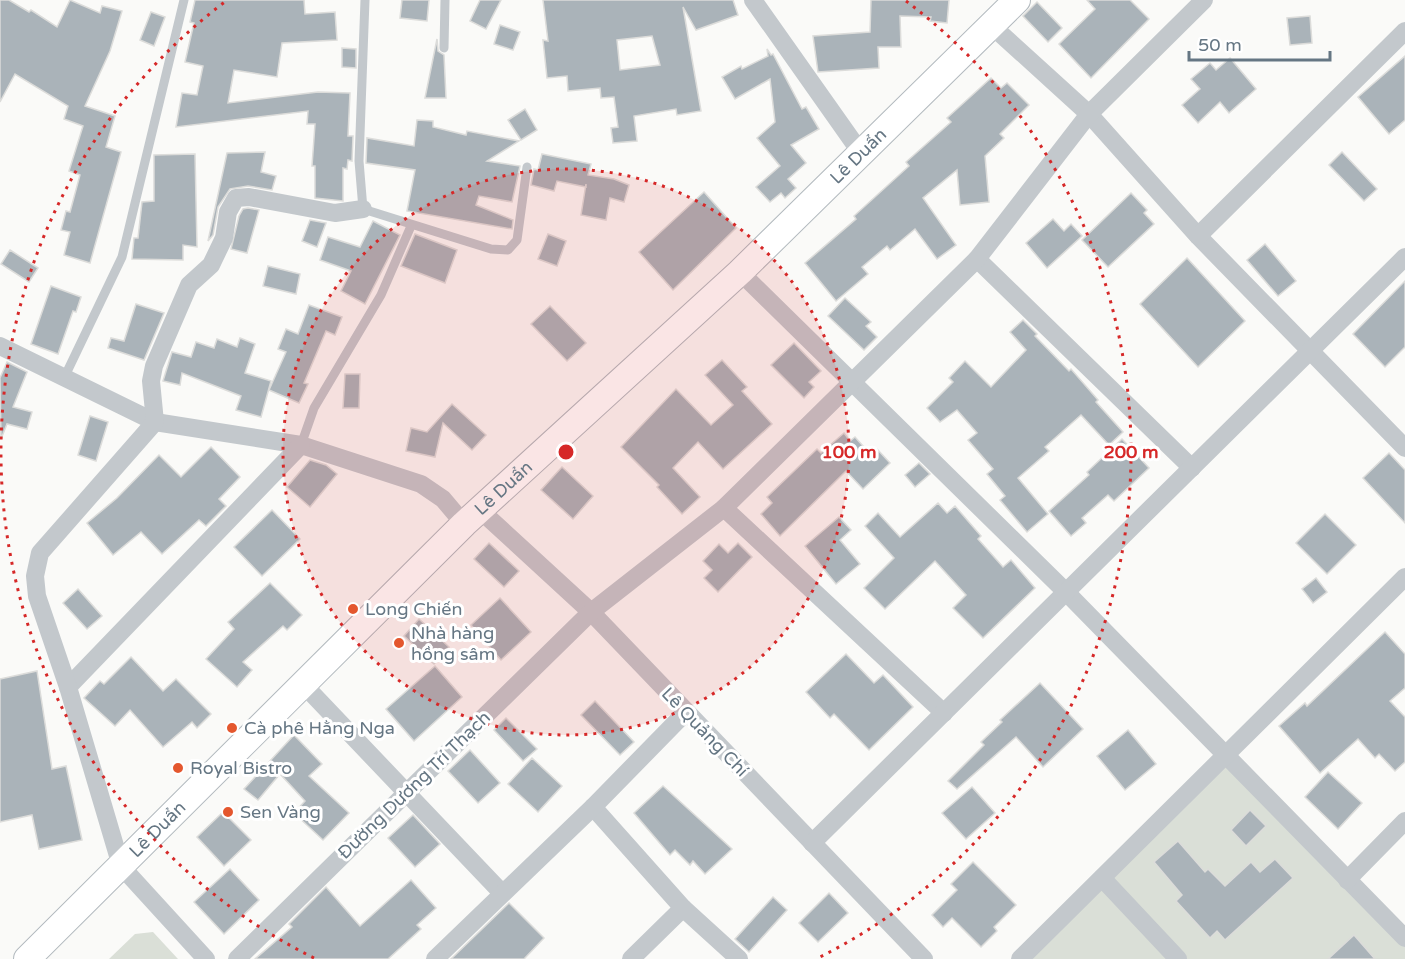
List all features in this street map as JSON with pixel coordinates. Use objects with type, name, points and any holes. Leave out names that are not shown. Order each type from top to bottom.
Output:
[{"type":"main road","name":"Lê Duẩn","points":[[27,959],[302,683],[472,517],[740,272],[1002,10]]},
{"type":"street","points":[[753,0],[861,153]]},
{"type":"street","name":"Đường Dương Trí Thạch","points":[[237,959],[591,612],[724,508],[976,259],[1089,114],[1204,0]]},
{"type":"street","points":[[1002,10],[1089,114],[1198,236],[1405,448]]},
{"type":"street","points":[[1198,236],[1405,31]]},
{"type":"street","points":[[206,959],[121,866],[68,687],[37,596],[35,576],[40,553],[155,422],[151,381],[154,366],[189,285],[211,266],[224,238],[228,212],[236,198],[249,197],[335,213],[363,209]]},
{"type":"street","points":[[812,843],[1405,257]]},
{"type":"street","points":[[976,259],[1192,468]]},
{"type":"street","points":[[740,272],[1066,592],[1225,757],[1405,938]]},
{"type":"street","name":"Lê Quảng Chí","points":[[0,346],[155,422],[301,445],[421,484],[472,517],[591,612],[685,713],[924,959]]},
{"type":"street","points":[[68,687],[301,445]]},
{"type":"street","points":[[724,508],[944,713]]},
{"type":"street","points":[[1020,959],[1405,577]]},
{"type":"street","points":[[302,683],[502,893]]},
{"type":"street","points":[[435,959],[593,807],[685,713]]},
{"type":"street","points":[[593,807],[683,908],[739,959]]},
{"type":"street","points":[[1347,880],[1405,821]]},
{"type":"street","points":[[1102,878],[1178,959]]},
{"type":"street","points":[[631,959],[683,908]]},
{"type":"lane","points":[[65,376],[122,257],[184,0]]},
{"type":"lane","points":[[365,0],[359,160],[363,209],[411,226],[491,249],[508,250],[517,240],[527,167]]},
{"type":"lane","points":[[444,48],[445,0]]},
{"type":"lane","points":[[301,445],[314,408],[381,295],[411,226]]},
{"type":"shaded area","points":[[1230,761],[1405,945],[1405,959],[1178,959],[1107,884]]},
{"type":"shaded area","points":[[1102,888],[1172,959],[1029,959]]},
{"type":"shaded area","points":[[153,932],[178,959],[109,959],[135,934]]},
{"type":"building","points":[[0,0],[9,0],[29,12],[31,10],[57,27],[70,0],[100,13],[102,6],[122,11],[110,51],[85,106],[115,116],[106,147],[121,152],[90,263],[64,255],[70,232],[61,230],[66,211],[70,212],[80,175],[69,171],[83,126],[64,119],[68,106],[15,74],[0,102]]},
{"type":"building","points":[[195,0],[304,0],[305,14],[335,12],[337,40],[282,43],[277,77],[234,70],[228,103],[318,92],[350,93],[348,136],[353,136],[352,161],[348,160],[347,169],[343,168],[343,201],[315,198],[315,166],[312,166],[315,124],[307,124],[308,111],[176,127],[182,93],[197,95],[203,66],[185,62],[194,23],[190,22]]},
{"type":"building","points":[[402,0],[429,0],[427,21],[400,18]]},
{"type":"building","points":[[480,0],[501,0],[486,29],[470,21]]},
{"type":"building","points":[[543,0],[733,0],[738,15],[696,30],[683,7],[701,111],[677,115],[676,109],[634,116],[637,141],[613,143],[611,128],[618,127],[614,97],[601,98],[600,88],[568,91],[567,76],[547,78],[543,40],[548,41]],"holes":[[[652,36],[660,65],[620,70],[617,40]]]},
{"type":"building","points":[[871,0],[949,0],[947,23],[930,21],[931,17],[900,16],[901,47],[878,47],[879,68],[818,72],[813,36],[870,32]]},
{"type":"building","points":[[1087,0],[1130,0],[1149,19],[1091,78],[1059,44],[1095,9]]},
{"type":"building","points":[[1037,2],[1062,28],[1048,42],[1023,16]]},
{"type":"building","points":[[151,12],[165,17],[154,46],[140,40]]},
{"type":"building","points":[[1310,16],[1312,43],[1290,45],[1287,18]]},
{"type":"building","points":[[500,25],[520,32],[513,50],[494,44]]},
{"type":"building","points":[[437,39],[438,51],[444,55],[446,98],[425,98]]},
{"type":"building","points":[[342,48],[356,49],[356,68],[342,67]]},
{"type":"building","points":[[767,49],[771,55],[773,54],[802,109],[806,107],[819,129],[791,145],[806,163],[788,179],[796,188],[785,198],[781,193],[770,202],[756,187],[780,166],[757,138],[775,122],[770,79],[735,99],[722,77],[741,66],[742,69],[768,56]]},
{"type":"building","points":[[1405,56],[1405,120],[1389,134],[1358,97]]},
{"type":"building","points":[[1230,58],[1256,89],[1229,113],[1220,102],[1198,123],[1182,105],[1200,89],[1191,79],[1210,63],[1216,70]]},
{"type":"building","points":[[991,78],[1001,88],[1007,83],[1029,105],[1000,134],[1004,138],[985,156],[989,202],[960,205],[957,170],[923,198],[956,245],[937,259],[915,229],[890,250],[887,246],[862,267],[868,274],[836,301],[805,263],[856,219],[854,216],[909,166],[906,162],[951,122],[947,118]]},
{"type":"building","points":[[525,109],[537,130],[521,140],[508,120]]},
{"type":"building","points":[[417,120],[433,121],[433,127],[466,135],[467,131],[519,141],[487,161],[520,166],[512,202],[479,196],[476,205],[513,220],[512,229],[407,211],[415,170],[366,163],[367,138],[414,146]]},
{"type":"building","points":[[265,152],[261,172],[276,176],[272,190],[248,186],[230,189],[218,207],[213,235],[208,241],[227,153]]},
{"type":"building","points":[[1342,152],[1377,189],[1364,201],[1329,165]]},
{"type":"building","points":[[195,154],[197,247],[183,245],[183,260],[132,259],[134,238],[138,238],[142,202],[154,201],[154,155]]},
{"type":"building","points":[[542,154],[591,164],[588,175],[614,179],[629,185],[624,202],[610,198],[606,220],[581,215],[586,187],[557,181],[554,191],[531,185],[534,169],[538,170]]},
{"type":"building","points":[[704,192],[736,228],[673,290],[639,252]]},
{"type":"building","points":[[1131,193],[1147,210],[1144,213],[1154,224],[1108,267],[1082,240]]},
{"type":"building","points":[[243,209],[259,210],[247,253],[231,249],[239,216]]},
{"type":"building","points":[[1053,219],[1064,231],[1071,224],[1082,236],[1047,268],[1026,243]]},
{"type":"building","points":[[310,220],[326,223],[317,247],[302,241]]},
{"type":"building","points":[[373,221],[400,235],[365,304],[341,291],[351,271],[320,260],[328,237],[360,247]]},
{"type":"building","points":[[415,234],[457,250],[445,283],[401,266]]},
{"type":"building","points":[[548,234],[566,241],[557,266],[538,259]]},
{"type":"building","points":[[1265,244],[1296,281],[1278,296],[1247,260]]},
{"type":"building","points":[[10,250],[38,268],[29,282],[1,264]]},
{"type":"building","points":[[1187,258],[1245,321],[1198,367],[1140,304]]},
{"type":"building","points":[[268,266],[300,274],[296,294],[263,286]]},
{"type":"building","points":[[1405,281],[1405,347],[1385,367],[1353,334]]},
{"type":"building","points":[[51,286],[81,297],[76,312],[73,311],[58,354],[31,344]]},
{"type":"building","points":[[845,298],[871,322],[866,326],[877,337],[864,350],[828,316]]},
{"type":"building","points":[[136,304],[164,313],[144,360],[108,348],[111,338],[124,341]]},
{"type":"building","points":[[309,305],[342,317],[335,335],[326,331],[304,383],[308,384],[299,403],[269,390],[286,352],[278,349],[286,329],[298,334]]},
{"type":"building","points":[[550,306],[586,343],[567,361],[531,324]]},
{"type":"building","points":[[1023,320],[1037,334],[1035,336],[1069,371],[1071,369],[1123,432],[1109,445],[1081,415],[1045,447],[1049,451],[1018,478],[1048,514],[1027,532],[1000,500],[1005,496],[987,474],[993,469],[968,440],[977,433],[957,410],[940,422],[927,408],[953,382],[949,378],[965,361],[991,387],[1026,350],[1010,332]]},
{"type":"building","points":[[240,338],[255,344],[245,373],[271,381],[261,417],[236,410],[241,396],[182,373],[180,385],[163,381],[172,352],[191,357],[196,342],[214,348],[217,339],[237,347]]},
{"type":"building","points":[[794,343],[821,371],[809,382],[814,387],[804,398],[771,365]]},
{"type":"building","points":[[722,360],[747,387],[742,391],[772,424],[723,469],[698,442],[673,468],[700,497],[682,514],[657,487],[659,485],[621,447],[676,389],[711,425],[733,405],[705,375]]},
{"type":"building","points":[[7,362],[27,372],[13,407],[32,412],[27,429],[7,424],[1,439],[0,378]]},
{"type":"building","points":[[345,374],[360,374],[359,408],[343,408]]},
{"type":"building","points":[[452,404],[486,435],[472,450],[443,423],[435,457],[406,451],[411,428],[427,432]]},
{"type":"building","points":[[90,416],[108,422],[96,461],[78,455]]},
{"type":"building","points":[[844,433],[850,441],[855,437],[871,455],[877,449],[890,463],[863,489],[846,471],[780,536],[761,514],[772,503],[767,497],[817,449],[821,453]]},
{"type":"building","points":[[1122,439],[1149,468],[1114,501],[1108,495],[1082,518],[1086,523],[1071,536],[1049,511],[1089,475],[1087,472]]},
{"type":"building","points":[[211,447],[240,477],[219,499],[226,506],[206,526],[199,520],[162,554],[141,532],[113,555],[87,523],[117,498],[159,455],[181,477]]},
{"type":"building","points":[[1389,453],[1405,470],[1405,523],[1363,478]]},
{"type":"building","points":[[310,460],[326,465],[337,474],[310,507],[287,487]]},
{"type":"building","points":[[919,463],[930,474],[915,487],[905,475]]},
{"type":"building","points":[[562,467],[593,496],[573,519],[541,490]]},
{"type":"building","points":[[938,503],[947,513],[955,506],[981,536],[978,539],[1003,567],[1011,560],[1035,588],[983,638],[953,608],[966,595],[935,561],[885,609],[864,588],[894,558],[865,526],[878,513],[900,537]]},
{"type":"building","points":[[272,510],[300,539],[262,576],[234,547]]},
{"type":"building","points":[[1325,514],[1356,545],[1327,574],[1296,543]]},
{"type":"building","points":[[839,517],[851,530],[840,540],[860,564],[836,584],[805,546]]},
{"type":"building","points":[[489,543],[519,571],[504,587],[474,559]]},
{"type":"building","points":[[738,543],[752,557],[718,592],[704,578],[712,570],[703,561],[719,544],[728,553]]},
{"type":"building","points":[[1316,578],[1327,592],[1313,603],[1302,589]]},
{"type":"building","points":[[270,583],[302,615],[287,630],[283,626],[243,662],[252,670],[237,687],[206,659],[234,629],[228,622]]},
{"type":"building","points":[[78,589],[102,616],[87,629],[63,603]]},
{"type":"building","points":[[500,598],[531,632],[501,660],[471,625]]},
{"type":"building","points":[[419,619],[449,647],[434,664],[404,636]]},
{"type":"building","points":[[1385,632],[1405,654],[1405,688],[1390,701],[1405,717],[1405,762],[1395,771],[1379,754],[1375,758],[1358,739],[1320,773],[1279,726],[1305,703],[1307,706]]},
{"type":"building","points":[[846,654],[874,683],[883,675],[913,707],[869,750],[834,714],[830,718],[806,692]]},
{"type":"building","points":[[131,657],[163,691],[176,679],[211,714],[197,728],[192,722],[163,747],[130,710],[115,726],[84,698],[100,681],[104,684]]},
{"type":"building","points":[[435,666],[462,697],[414,741],[386,709]]},
{"type":"building","points":[[37,671],[52,769],[66,766],[82,840],[39,849],[32,815],[0,822],[0,679]]},
{"type":"building","points":[[1040,683],[1083,729],[1043,767],[1016,737],[957,789],[948,781],[984,745],[981,742],[1002,722],[1000,720]]},
{"type":"building","points":[[595,701],[634,742],[620,755],[581,715]]},
{"type":"building","points":[[506,718],[537,749],[523,761],[494,730]]},
{"type":"building","points":[[1128,730],[1156,764],[1125,790],[1097,756]]},
{"type":"building","points":[[294,735],[322,764],[309,776],[349,813],[323,840],[294,813],[305,801],[280,774],[258,800],[244,789]]},
{"type":"building","points":[[470,750],[500,783],[478,803],[448,771]]},
{"type":"building","points":[[532,758],[562,786],[538,812],[508,784]]},
{"type":"building","points":[[1328,772],[1362,803],[1338,829],[1305,797]]},
{"type":"building","points":[[663,786],[732,849],[705,874],[693,861],[690,865],[675,850],[670,855],[634,813]]},
{"type":"building","points":[[972,787],[995,813],[966,839],[942,813]]},
{"type":"building","points":[[1250,810],[1266,826],[1246,846],[1231,830]]},
{"type":"building","points":[[223,812],[251,840],[224,866],[197,837]]},
{"type":"building","points":[[413,815],[440,844],[415,867],[388,838]]},
{"type":"building","points":[[1178,841],[1205,872],[1208,869],[1225,886],[1251,862],[1260,872],[1275,859],[1293,878],[1225,940],[1217,931],[1210,938],[1176,901],[1182,895],[1154,862]]},
{"type":"building","points":[[973,862],[1016,905],[994,927],[997,931],[981,947],[952,918],[943,927],[932,915],[957,890],[951,884]]},
{"type":"building","points":[[230,869],[259,900],[224,934],[194,902]]},
{"type":"building","points":[[411,880],[436,908],[417,925],[421,929],[388,959],[255,959],[292,927],[289,924],[326,887],[360,926]]},
{"type":"building","points":[[829,893],[848,913],[818,942],[799,923]]},
{"type":"building","points":[[773,897],[787,910],[749,952],[735,939]]},
{"type":"building","points":[[509,903],[544,938],[524,959],[451,959]]},
{"type":"building","points":[[1354,935],[1375,959],[1328,959]]},
{"type":"place","name":"Long Chiến","points":[[353,609]]},
{"type":"place","name":"Nhà hàng hồng sâm","points":[[399,643]]},
{"type":"place","name":"Cà phê Hằng Nga","points":[[232,728]]},
{"type":"place","name":"Royal Bistro","points":[[178,768]]},
{"type":"place","name":"Sen Vàng","points":[[228,812]]}]
